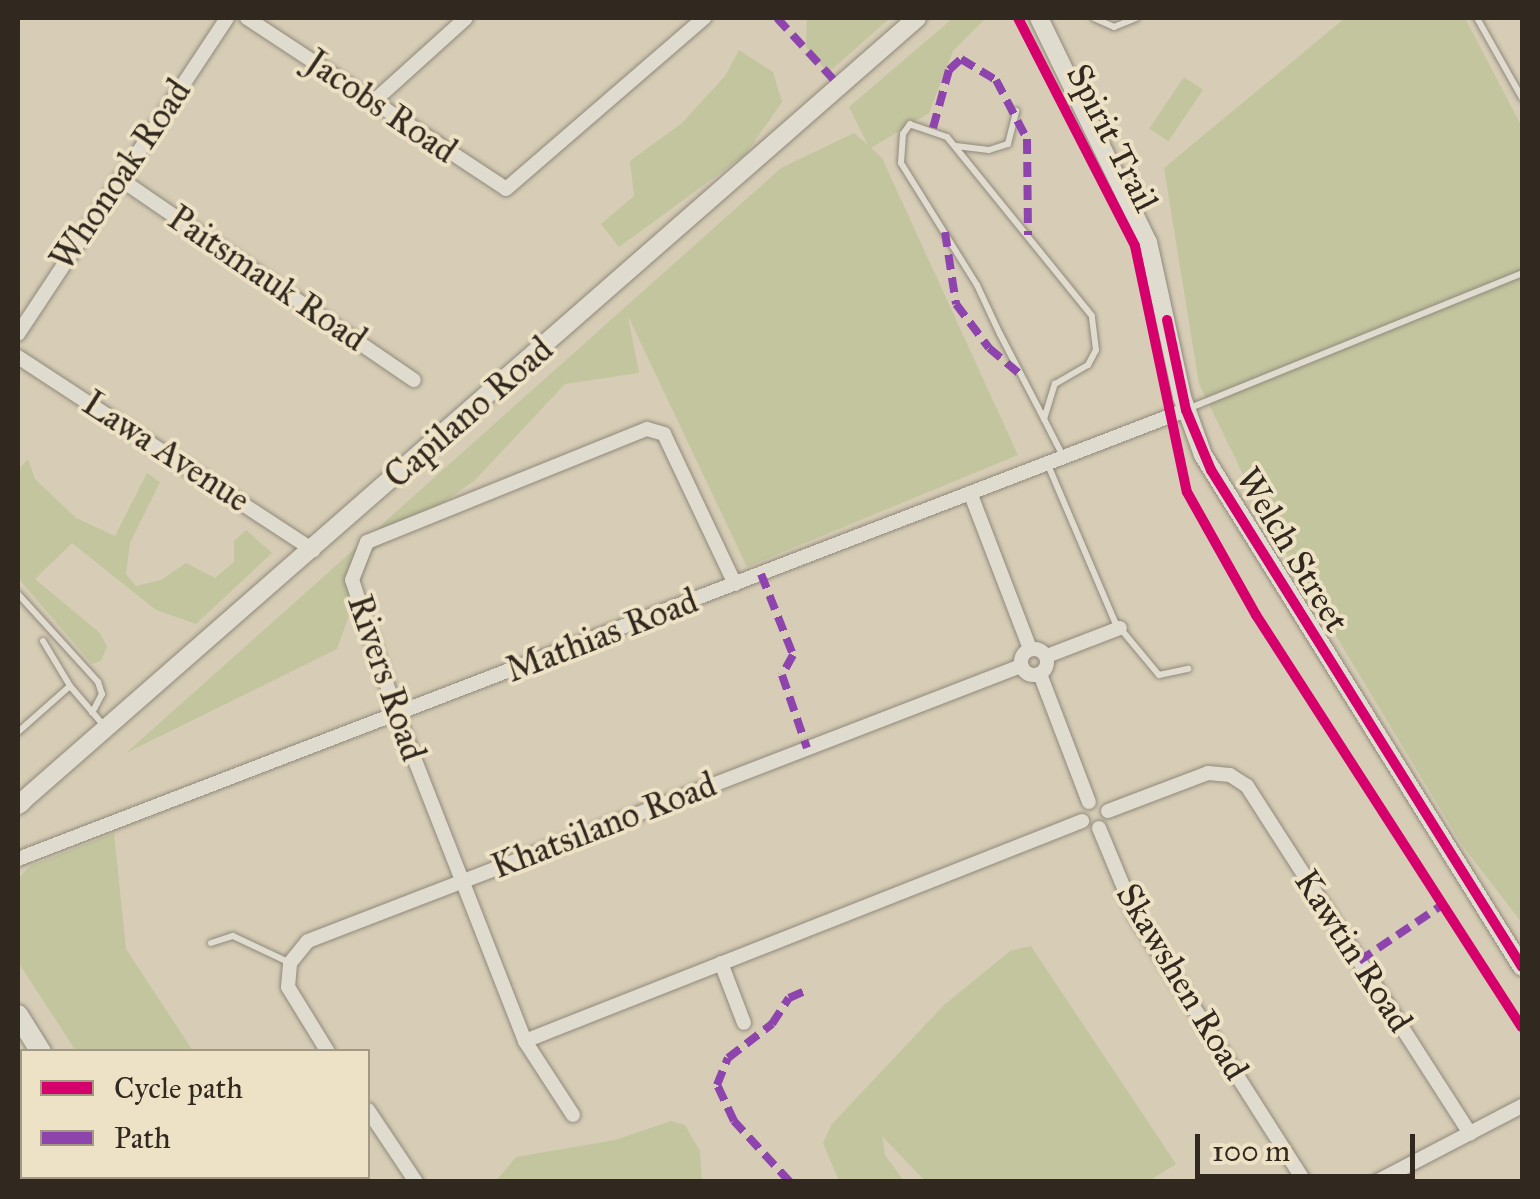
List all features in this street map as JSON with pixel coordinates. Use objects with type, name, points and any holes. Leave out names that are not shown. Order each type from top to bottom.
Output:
[{"type":"main road","points":[[18,1015],[39,1049]]},
{"type":"street","name":"Whonoak Road","points":[[18,334],[228,18]]},
{"type":"street","name":"Jacobs Road","points":[[248,18],[495,185],[516,186],[704,18]]},
{"type":"street","points":[[373,102],[466,18]]},
{"type":"street","name":"Capilano Road","points":[[19,803],[108,730],[917,18]]},
{"type":"street","name":"Welch Street","points":[[1039,18],[1148,242],[1186,410],[1230,503],[1522,967]]},
{"type":"street","name":"Paitsmauk Road","points":[[120,179],[414,380]]},
{"type":"street","name":"Lawa Avenue","points":[[18,357],[313,550]]},
{"type":"street","name":"Mathias Road","points":[[18,859],[1186,410]]},
{"type":"street","name":"Rivers Road","points":[[573,1115],[525,1041],[397,715],[352,580],[368,542],[647,430],[664,434],[734,584]]},
{"type":"street","points":[[971,495],[1030,649],[1047,656],[1120,628]]},
{"type":"street","points":[[1030,649],[1021,666],[1040,674]]},
{"type":"street","points":[[525,1041],[1077,823],[1099,828],[1108,811],[1089,802],[1040,674],[1047,656]]},
{"type":"street","name":"Khatsilano Road","points":[[290,963],[308,941],[1021,666]]},
{"type":"street","name":"Kawtin Road","points":[[1108,811],[1198,775],[1230,774],[1253,793],[1470,1134]]},
{"type":"street","points":[[1077,823],[1089,802]]},
{"type":"street","name":"Skawshen Road","points":[[1099,828],[1136,916],[1305,1182]]},
{"type":"street","points":[[290,963],[291,995],[326,1049]]},
{"type":"street","points":[[721,963],[744,1022]]},
{"type":"street","points":[[1376,1182],[1522,1106]]},
{"type":"street","points":[[370,1113],[416,1182]]},
{"type":"lane","points":[[1094,18],[1114,27],[1136,18]]},
{"type":"lane","points":[[1477,18],[1522,98]]},
{"type":"lane","points":[[955,146],[989,150],[1008,144],[1016,110]]},
{"type":"lane","points":[[1044,419],[1055,384],[1088,365],[1098,334],[1092,316],[955,146],[931,127],[910,124],[902,134],[901,163],[976,284],[1064,459]]},
{"type":"lane","points":[[1186,410],[1522,273]]},
{"type":"lane","points":[[1048,465],[1100,596],[1120,628],[1159,675],[1175,677],[1188,669]]},
{"type":"lane","points":[[18,594],[98,682],[102,694],[92,713]]},
{"type":"lane","points":[[43,641],[70,686],[108,730]]},
{"type":"lane","points":[[18,732],[70,686]]},
{"type":"lane","points":[[211,943],[233,936],[290,963]]},
{"type":"green space","points":[[807,18],[890,18],[828,73],[806,47]]},
{"type":"green space","points":[[953,18],[986,18],[953,51],[929,113],[871,148],[882,158],[1018,455],[747,567],[628,316],[639,373],[565,384],[474,481],[372,552],[337,649],[126,753],[781,168],[854,133],[868,145],[849,107]]},
{"type":"green space","points":[[1345,18],[1465,18],[1522,127],[1522,923],[1462,845],[1263,515],[1199,384],[1164,168]]},
{"type":"green space","points":[[739,50],[773,72],[782,102],[745,155],[619,247],[601,224],[634,196],[630,161],[682,123],[725,76]]},
{"type":"green space","points":[[1184,77],[1203,90],[1168,141],[1149,128]]},
{"type":"green space","points":[[28,459],[35,479],[76,518],[115,536],[147,473],[160,482],[130,543],[126,574],[136,586],[161,580],[186,563],[215,578],[234,562],[234,541],[246,530],[272,553],[196,624],[156,610],[72,543],[35,579],[100,633],[107,647],[101,661],[92,664],[18,578],[18,470]]},
{"type":"green space","points":[[114,833],[126,949],[192,1049],[75,1049],[18,962],[18,879],[30,866]]},
{"type":"green space","points":[[1031,946],[1176,1164],[1149,1181],[925,1181],[882,1136],[885,1155],[904,1181],[839,1181],[823,1143],[832,1124],[944,1005],[1010,951]]},
{"type":"green space","points":[[671,1121],[685,1125],[700,1151],[702,1181],[496,1181],[516,1157],[615,1140]]},
{"type":"marked path","points":[[777,18],[833,79]]},
{"type":"marked path","points":[[933,128],[949,70],[961,59],[996,80],[1027,139],[1028,235]]},
{"type":"marked path","points":[[945,232],[956,304],[989,348],[1021,375]]},
{"type":"marked path","points":[[761,574],[793,655],[782,675],[807,748]]},
{"type":"marked path","points":[[1359,961],[1442,905]]},
{"type":"marked path","points":[[790,1182],[734,1121],[717,1085],[728,1058],[772,1024],[789,998],[805,991]]},
{"type":"cycle path","name":"Spirit Trail","points":[[1018,18],[1135,246],[1187,492],[1256,615],[1522,1027]]},
{"type":"cycle path","points":[[1167,320],[1186,410],[1211,470],[1522,967]]}]
